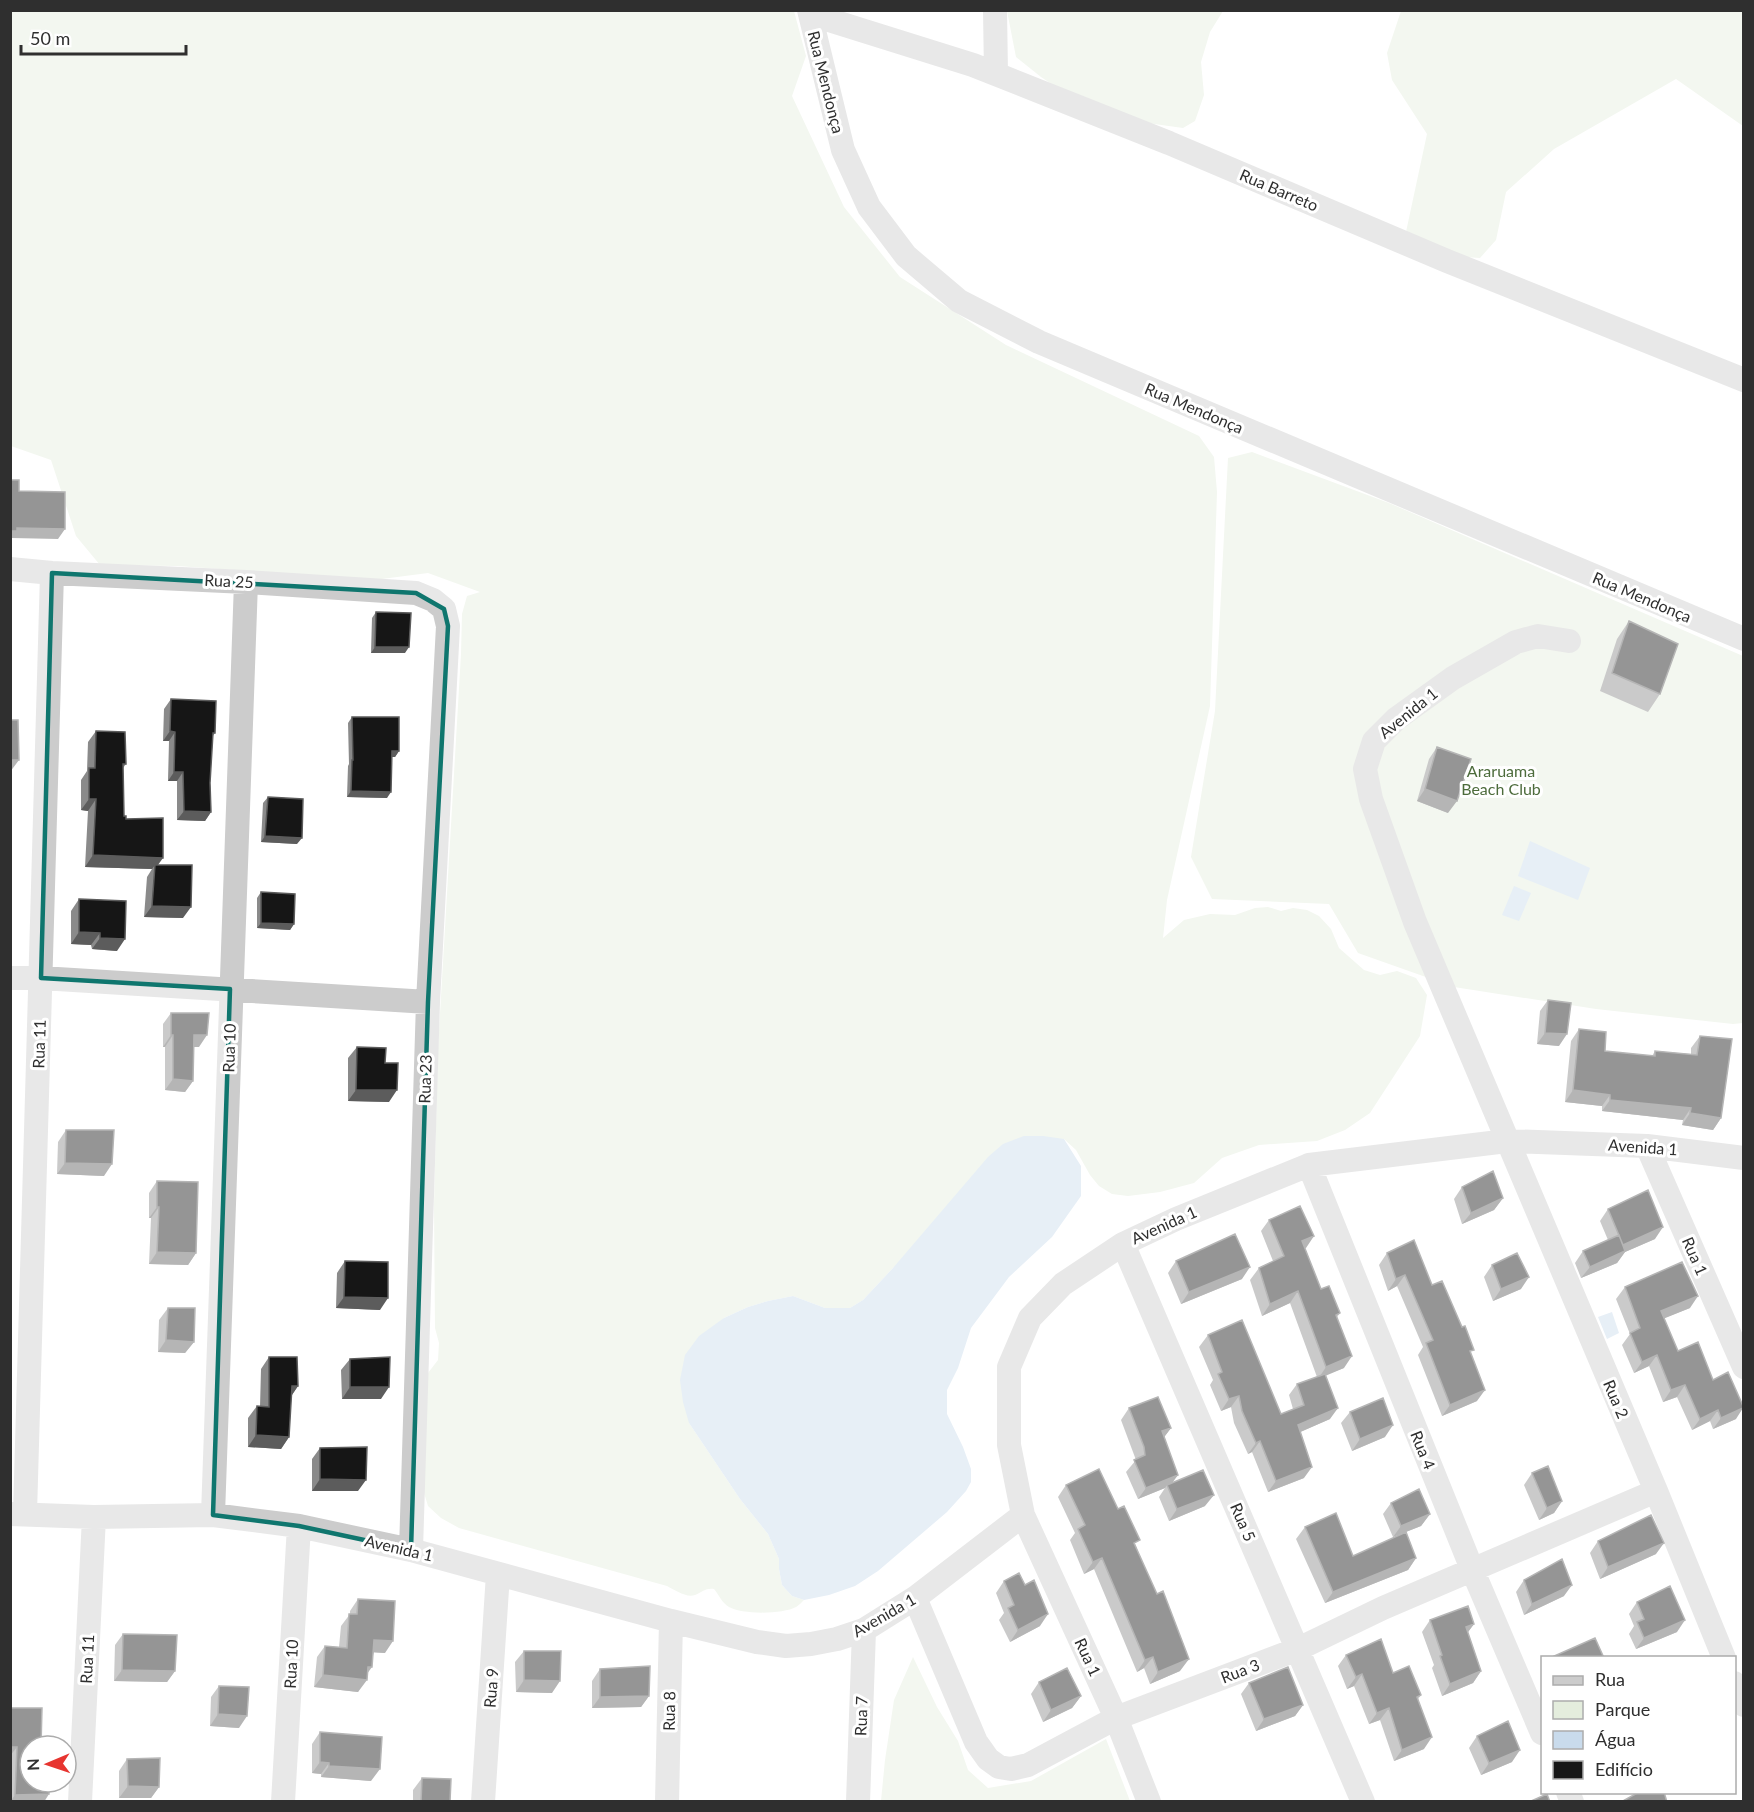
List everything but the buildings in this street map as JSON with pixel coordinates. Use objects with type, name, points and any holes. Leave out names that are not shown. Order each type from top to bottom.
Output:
[{"type":"street","points":[[995,10],[996,74]]},
{"type":"street","name":"Rua Barreto","points":[[809,12],[973,64],[1169,143],[1447,261],[1743,380]]},
{"type":"street","name":"Rua Mendonça","points":[[809,12],[843,150],[869,207],[906,256],[958,301],[1039,342],[1743,639]]},
{"type":"street","name":"Rua 25","points":[[10,569],[416,593],[433,600],[444,609]]},
{"type":"street","name":"Rua 11","points":[[18,1514],[41,978],[52,573]]},
{"type":"street","name":"Rua 10","points":[[213,1515],[246,582]]},
{"type":"street","name":"Rua 23","points":[[411,1550],[428,1002],[448,626],[444,609]]},
{"type":"street","name":"Avenida 1","points":[[1507,1141],[1415,922],[1379,825],[1365,770],[1374,741],[1396,719],[1453,678],[1516,642],[1538,636],[1569,641]]},
{"type":"street","points":[[10,978],[428,1002]]},
{"type":"street","name":"Avenida 1","points":[[18,1514],[94,1517],[213,1515],[299,1526],[411,1550],[671,1621],[758,1642],[786,1646],[837,1639],[864,1630],[915,1598],[1023,1515],[1009,1445],[1009,1367],[1029,1318],[1063,1284],[1123,1244],[1186,1215],[1309,1165],[1507,1141],[1647,1146],[1743,1158]]},
{"type":"street","name":"Rua 2","points":[[1507,1141],[1656,1491],[1723,1656]]},
{"type":"street","name":"Rua 1","points":[[1647,1146],[1743,1367]]},
{"type":"street","name":"Rua 4","points":[[1309,1165],[1472,1569],[1541,1731]]},
{"type":"street","name":"Rua 5","points":[[1123,1244],[1363,1802]]},
{"type":"street","name":"Rua 3","points":[[915,1598],[976,1742],[988,1759],[999,1767],[1011,1769],[1028,1765],[1116,1718],[1298,1649],[1383,1608],[1656,1491]]},
{"type":"street","name":"Rua 1","points":[[1023,1515],[1116,1718],[1149,1802]]},
{"type":"street","name":"Rua 11","points":[[80,1802],[94,1517]]},
{"type":"street","name":"Rua 10","points":[[283,1802],[299,1526]]},
{"type":"street","name":"Rua 9","points":[[483,1802],[498,1574]]},
{"type":"street","name":"Rua 8","points":[[667,1802],[671,1621]]},
{"type":"street","name":"Rua 7","points":[[858,1802],[864,1630]]},
{"type":"street","points":[[1736,1688],[1743,1705]]},
{"type":"highlighted area","points":[[52,573],[416,593],[444,609],[448,626],[428,1002],[411,1550],[299,1526],[213,1515],[230,989],[41,978]]},
{"type":"green space","points":[[11,11],[794,11],[806,56],[792,96],[844,207],[900,277],[1006,345],[1199,436],[1214,457],[1217,492],[1210,706],[1167,900],[1163,938],[1184,920],[1210,914],[1235,915],[1255,908],[1268,907],[1281,911],[1293,908],[1307,910],[1319,916],[1331,929],[1339,948],[1364,970],[1380,975],[1397,971],[1416,978],[1427,995],[1420,1036],[1370,1113],[1345,1130],[1317,1141],[1259,1145],[1222,1158],[1194,1183],[1160,1192],[1128,1196],[1112,1194],[1099,1186],[1076,1150],[1064,1139],[893,1268],[863,1300],[850,1308],[825,1308],[793,1296],[748,1307],[724,1318],[689,1423],[740,1499],[768,1534],[779,1559],[782,1585],[792,1596],[804,1600],[797,1607],[773,1612],[735,1610],[724,1603],[714,1589],[692,1596],[684,1595],[667,1586],[459,1528],[441,1518],[428,1506],[422,1486],[428,1373],[438,1360],[439,1343],[435,1328],[434,1205],[438,1048],[462,614],[467,596],[480,592],[428,573],[374,580],[177,566],[100,565],[76,536],[51,460],[11,446]]},
{"type":"green space","points":[[1007,11],[1223,11],[1210,32],[1201,62],[1204,95],[1195,121],[1183,128],[1133,121],[1071,97],[1016,57]]},
{"type":"green space","points":[[1401,11],[1743,11],[1743,126],[1676,79],[1554,149],[1506,192],[1496,240],[1480,258],[1451,256],[1406,232],[1427,134],[1392,80],[1387,53]]},
{"type":"green space","name":"Araruama Beach Club","points":[[1252,452],[1389,503],[1743,656],[1743,1023],[1733,1024],[1596,1009],[1454,987],[1358,953],[1329,904],[1212,899],[1191,857],[1215,711],[1228,458]]},
{"type":"green space","points":[[913,1657],[937,1707],[958,1741],[968,1770],[988,1788],[1031,1781],[1106,1739],[1130,1801],[881,1801],[894,1700]]},
{"type":"water","points":[[1530,841],[1590,868],[1578,900],[1518,876]]},
{"type":"water","points":[[1514,886],[1531,893],[1519,921],[1502,915]]},
{"type":"water","points":[[1024,1136],[1064,1139],[1081,1166],[1081,1196],[1052,1237],[1009,1277],[971,1328],[958,1368],[947,1390],[947,1414],[971,1469],[971,1482],[947,1512],[878,1571],[855,1586],[804,1600],[792,1596],[782,1585],[779,1559],[768,1534],[740,1499],[689,1423],[680,1380],[685,1355],[699,1336],[724,1318],[748,1307],[793,1296],[825,1308],[850,1308],[863,1300],[988,1157],[1003,1144]]},
{"type":"water","points":[[1612,1312],[1619,1333],[1607,1339],[1598,1317]]}]
